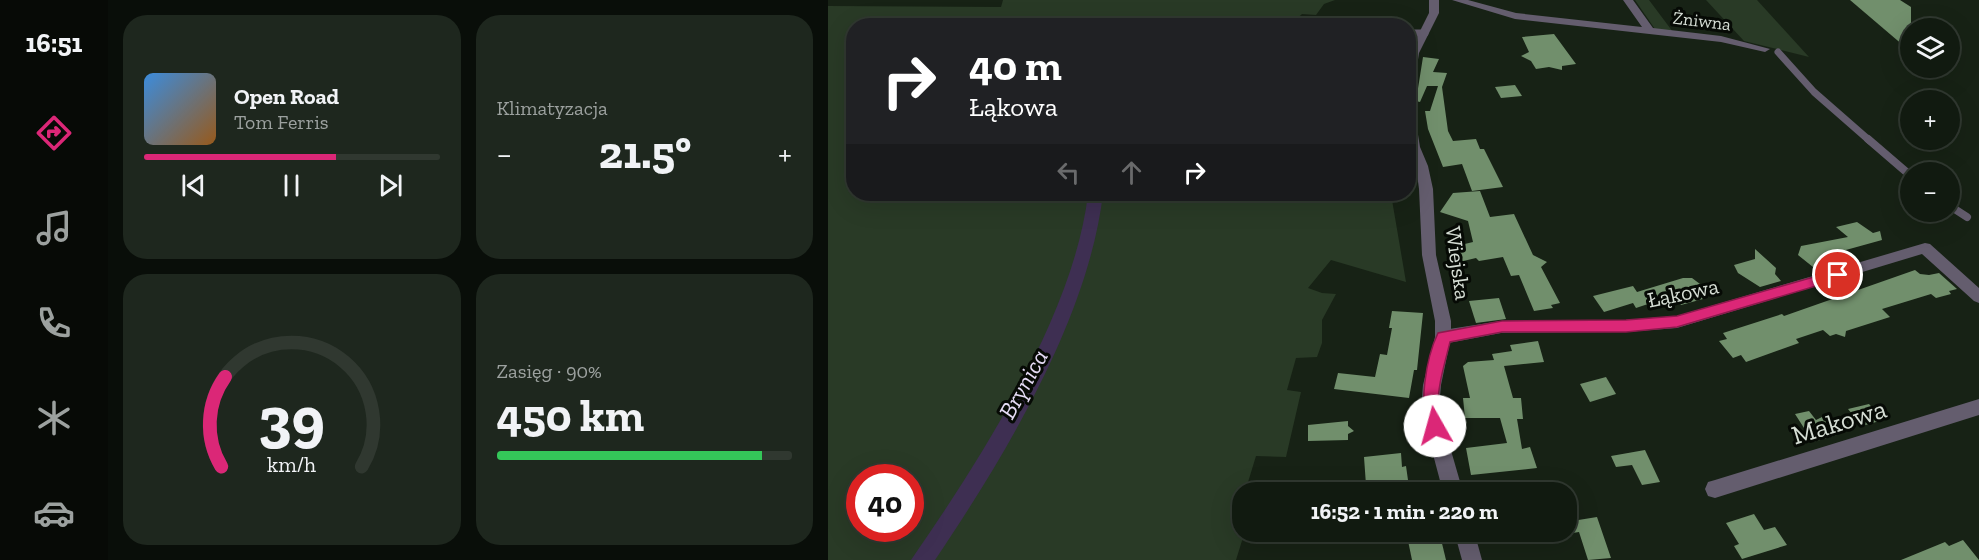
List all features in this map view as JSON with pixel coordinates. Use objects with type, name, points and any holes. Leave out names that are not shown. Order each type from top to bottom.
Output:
[{"type":"street","points":[[1416,49],[1434,13],[1434,0]]},
{"type":"street","name":"Żniwna","points":[[1457,0],[1515,16],[1721,39],[1765,49]]},
{"type":"street","points":[[1628,0],[1650,31]]},
{"type":"street","name":"Wiejska","points":[[1416,149],[1426,189],[1429,255],[1443,321],[1443,338],[1432,386],[1430,409],[1450,482]]},
{"type":"street","name":"Łąkowa","points":[[1443,338],[1502,327],[1626,326],[1677,322],[1925,248],[1979,297]]},
{"type":"street","name":"Makowa","points":[[1715,489],[1979,407]]},
{"type":"street","points":[[1467,542],[1472,560]]},
{"type":"lane","points":[[1416,33],[1425,33]]},
{"type":"lane","points":[[1778,52],[1814,92],[1900,166]]},
{"type":"lane","points":[[1960,213],[1966,217]]},
{"type":"green space","points":[[1003,0],[1335,0],[1324,4],[1316,15],[1302,14],[1298,18],[846,18],[846,201],[1392,201],[1406,282],[1331,260],[1308,288],[1322,293],[1336,294],[1322,320],[1322,343],[1317,357],[1296,358],[1287,390],[1301,392],[1286,457],[1256,456],[1248,482],[1232,482],[1232,542],[1242,542],[1236,560],[828,560],[828,6],[1001,7]]},
{"type":"green space","points":[[1635,0],[1649,0],[1673,32],[1655,29]]},
{"type":"green space","points":[[1706,0],[1757,0],[1809,57],[1744,41]]},
{"type":"water","name":"Brynica","points":[[1087,201],[1102,201],[1094,241],[1080,289],[1062,337],[1040,385],[989,477],[935,560],[911,560],[994,432],[1044,337],[1064,288],[1079,240]]},
{"type":"building","points":[[1850,0],[1900,0],[1911,7],[1911,18],[1900,18],[1900,43]]},
{"type":"building","points":[[1554,34],[1576,64],[1562,66],[1562,70],[1549,67],[1536,69],[1531,61],[1521,56],[1529,52],[1522,37]]},
{"type":"building","points":[[1423,57],[1439,59],[1433,72],[1447,73],[1442,87],[1448,131],[1453,141],[1476,139],[1480,149],[1484,149],[1503,187],[1472,191],[1462,164],[1443,167],[1428,129],[1425,111],[1430,111],[1438,86],[1427,86],[1420,102],[1416,101]]},
{"type":"building","points":[[1515,85],[1522,96],[1501,98],[1495,87]]},
{"type":"building","points":[[1480,191],[1490,217],[1514,214],[1533,255],[1547,262],[1541,267],[1560,303],[1551,305],[1553,308],[1534,311],[1519,275],[1511,276],[1503,257],[1479,261],[1476,258],[1455,263],[1448,248],[1473,242],[1468,221],[1440,212],[1453,193]]},
{"type":"building","points":[[1857,222],[1873,233],[1880,231],[1882,240],[1835,253],[1841,259],[1813,267],[1798,255],[1801,246],[1848,237],[1836,227]]},
{"type":"building","points":[[1755,249],[1776,268],[1775,274],[1781,281],[1760,287],[1738,273],[1734,265],[1755,259]]},
{"type":"building","points":[[1915,270],[1920,274],[1939,273],[1957,289],[1949,291],[1951,294],[1936,298],[1931,294],[1882,309],[1890,317],[1846,331],[1845,337],[1836,334],[1830,336],[1823,330],[1796,339],[1799,343],[1746,362],[1741,355],[1733,358],[1719,341],[1727,339],[1723,333],[1782,314],[1784,316]]},
{"type":"building","points":[[1683,278],[1692,278],[1700,284],[1703,288],[1701,296],[1703,299],[1681,305],[1679,302],[1674,303],[1669,297],[1636,308],[1633,303],[1604,312],[1593,296],[1633,286],[1637,292]]},
{"type":"building","points":[[1499,298],[1506,319],[1476,323],[1469,301]]},
{"type":"building","points":[[1392,311],[1423,313],[1417,370],[1414,370],[1409,398],[1334,389],[1338,373],[1375,377],[1380,354],[1387,355],[1392,328],[1389,328]]},
{"type":"building","points":[[1538,341],[1544,362],[1504,366],[1513,398],[1521,398],[1523,419],[1517,419],[1522,449],[1530,447],[1537,468],[1471,475],[1466,448],[1507,443],[1500,418],[1465,418],[1463,398],[1470,398],[1463,366],[1468,362],[1494,360],[1492,354],[1512,351],[1510,345]]},
{"type":"building","points":[[1606,377],[1616,394],[1590,402],[1580,384]]},
{"type":"building","points":[[1869,404],[1883,420],[1862,426],[1848,409]]},
{"type":"building","points":[[1809,411],[1816,420],[1822,417],[1837,435],[1813,442],[1795,414]]},
{"type":"building","points":[[1348,421],[1348,426],[1354,431],[1348,434],[1348,440],[1308,441],[1308,425]]},
{"type":"building","points":[[1645,450],[1660,482],[1642,485],[1632,465],[1616,467],[1611,456]]},
{"type":"building","points":[[1401,453],[1402,467],[1406,466],[1408,480],[1366,482],[1364,457]]},
{"type":"building","points":[[1754,514],[1764,530],[1775,527],[1787,545],[1742,559],[1734,546],[1739,544],[1726,523]]},
{"type":"building","points":[[1597,517],[1611,558],[1588,560],[1579,532],[1577,532],[1577,520]]},
{"type":"building","points":[[1963,540],[1979,560],[1901,560],[1945,542],[1949,546]]},
{"type":"building","points":[[1408,542],[1442,542],[1446,560],[1412,560]]},
{"type":"route","points":[[1435,426],[1430,409],[1432,386],[1443,338],[1502,327],[1626,326],[1677,322],[1838,275]]}]
